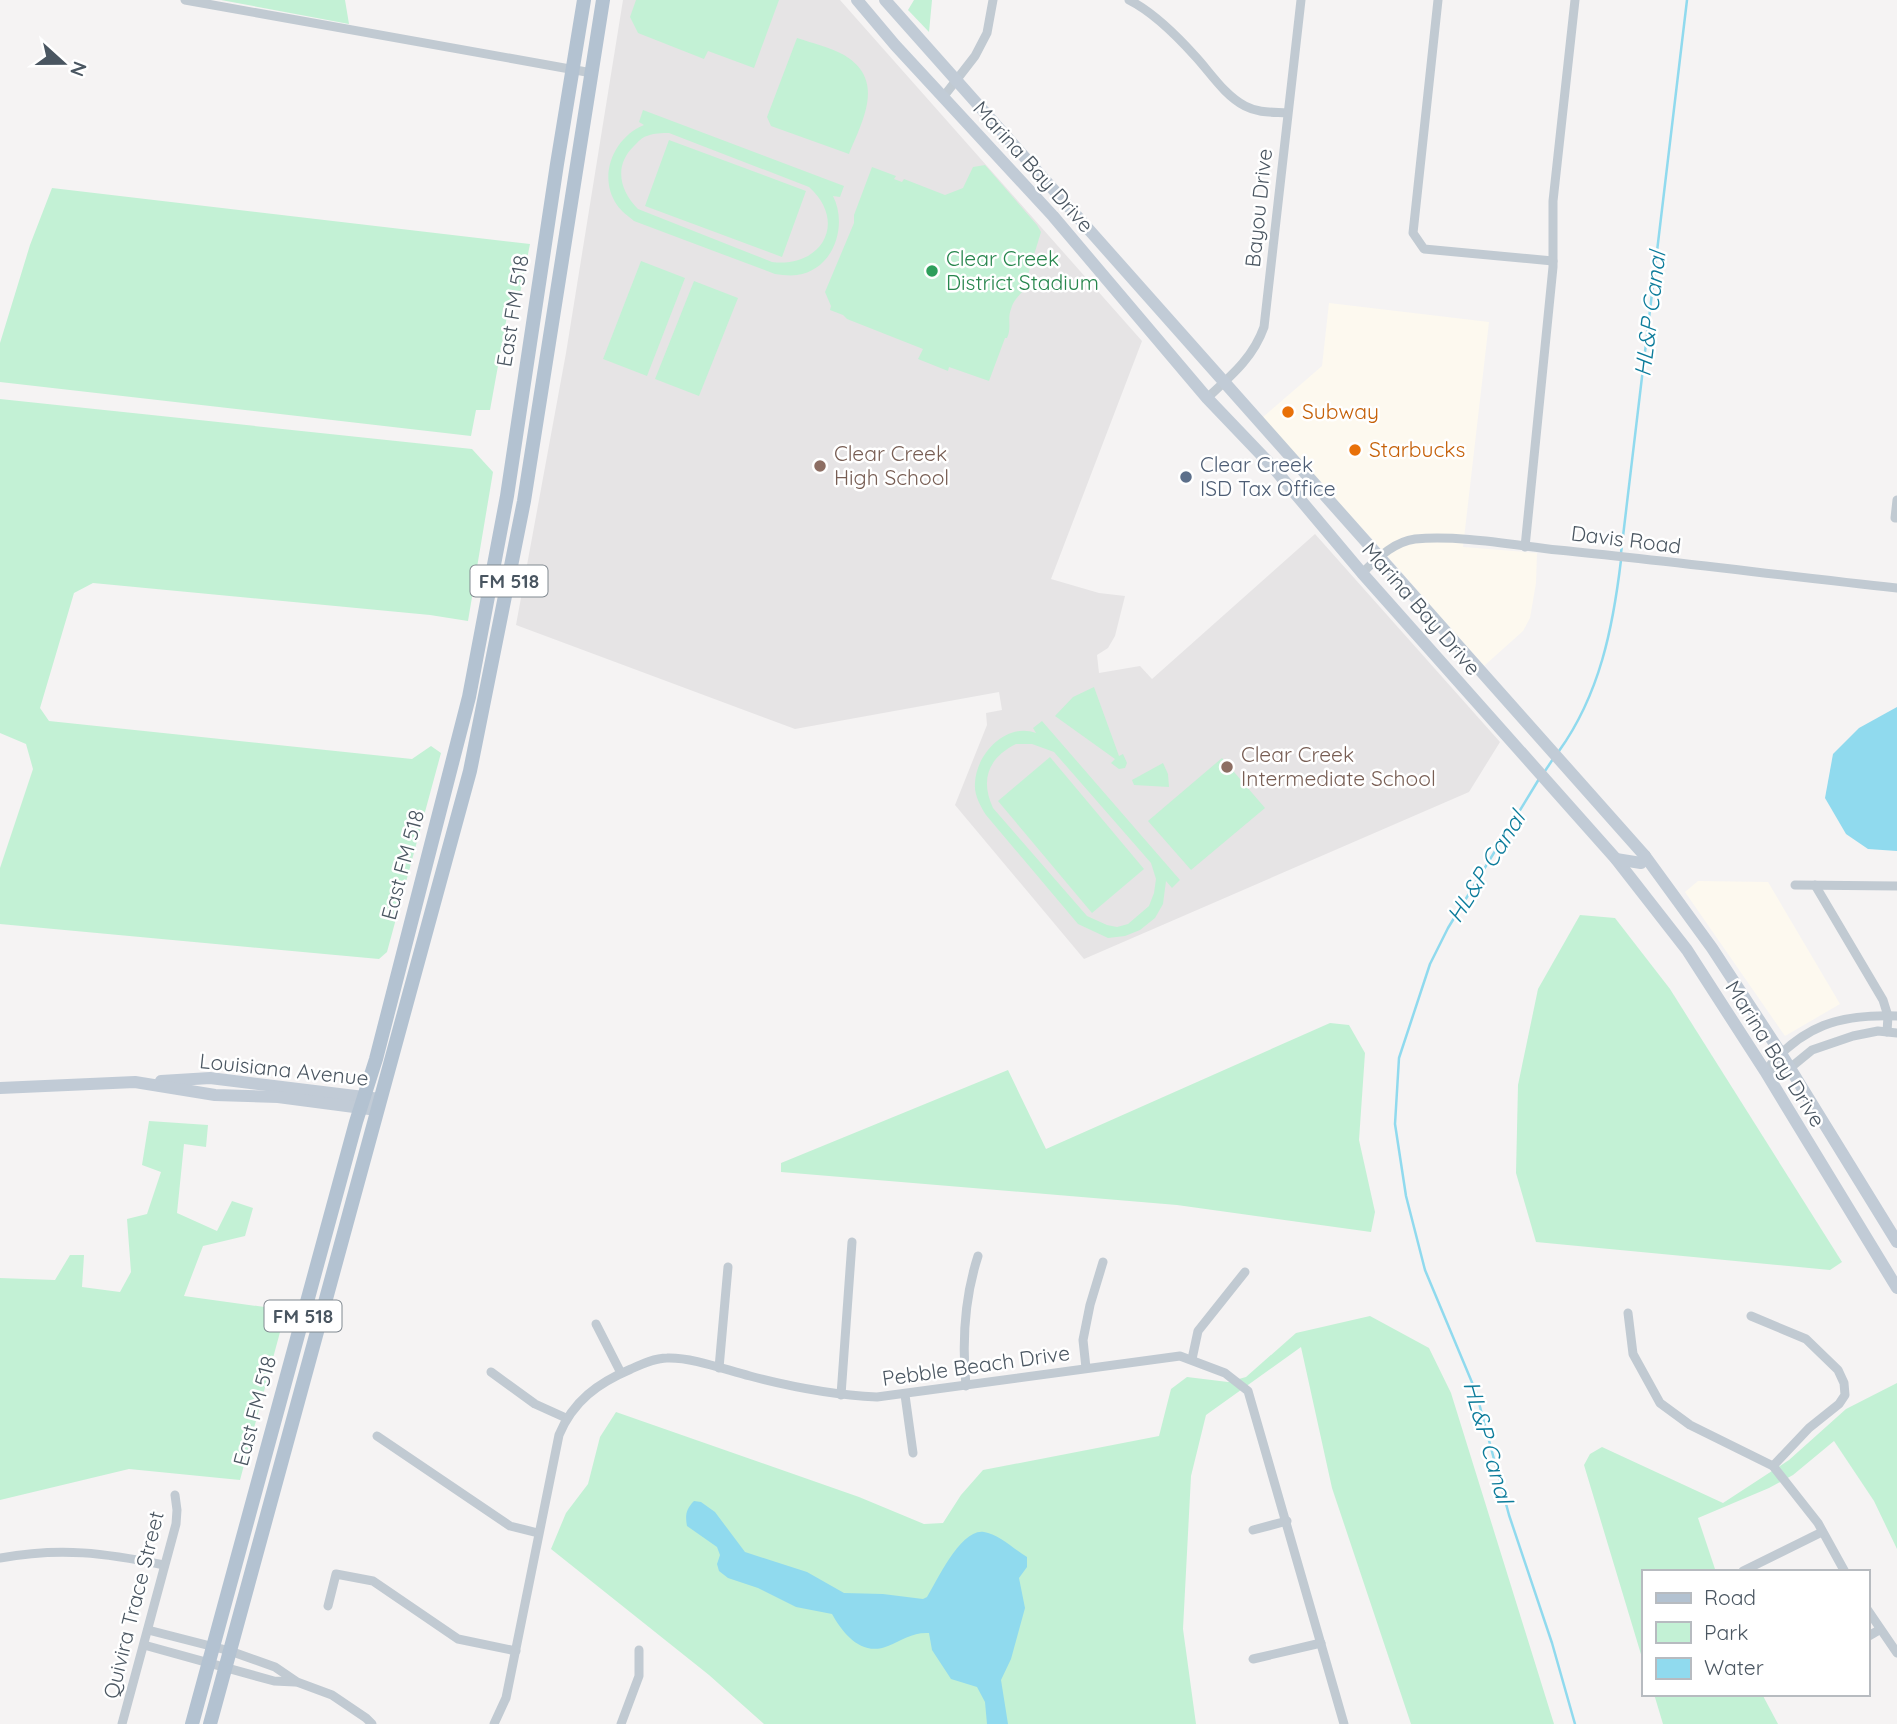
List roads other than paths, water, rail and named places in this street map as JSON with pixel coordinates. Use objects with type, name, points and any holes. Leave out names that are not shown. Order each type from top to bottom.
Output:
[{"type":"main road","name":"East FM 518","points":[[192,1724],[362,1102],[469,697],[507,496],[584,0]]},
{"type":"main road","name":"East FM 518","points":[[210,1724],[470,771],[524,501],[603,0]]},
{"type":"main road","name":"Marina Bay Drive","points":[[857,0],[1053,216],[1207,398],[1272,466],[1362,573],[1616,859],[1687,950],[1765,1071],[1897,1288]]},
{"type":"main road","name":"Marina Bay Drive","points":[[885,0],[1645,856],[1712,948],[1780,1052],[1897,1242]]},
{"type":"main road","points":[[557,164],[577,166]]},
{"type":"main road","points":[[1053,216],[1067,205]]},
{"type":"main road","points":[[1142,320],[1156,307]]},
{"type":"main road","points":[[527,363],[546,364]]},
{"type":"main road","points":[[1272,466],[1289,455]]},
{"type":"main road","points":[[1304,504],[1319,491]]},
{"type":"main road","points":[[507,496],[524,501]]},
{"type":"main road","points":[[487,598],[505,603]]},
{"type":"main road","points":[[1474,699],[1492,682]]},
{"type":"main road","points":[[451,766],[470,771]]},
{"type":"main road","points":[[1616,859],[1641,863],[1645,856]]},
{"type":"main road","points":[[409,927],[426,932]]},
{"type":"main road","name":"Louisiana Avenue","points":[[0,1088],[143,1084],[215,1095],[378,1105]]},
{"type":"main road","points":[[316,1268],[332,1272]]},
{"type":"street","points":[[185,0],[592,74]]},
{"type":"street","points":[[944,96],[975,56],[986,33],[993,0]]},
{"type":"street","points":[[1129,0],[1141,6],[1194,54],[1219,84],[1243,105],[1263,113],[1287,113]]},
{"type":"street","name":"Bayou Drive","points":[[1207,398],[1248,360],[1264,327],[1301,0]]},
{"type":"street","points":[[1438,0],[1413,233],[1424,249],[1553,261]]},
{"type":"street","points":[[1525,547],[1553,261],[1553,201],[1575,0]]},
{"type":"street","points":[[1897,501],[1897,518]]},
{"type":"street","name":"Davis Road","points":[[1362,573],[1390,548],[1414,539],[1458,540],[1646,558],[1897,588]]},
{"type":"street","points":[[1795,885],[1897,886]]},
{"type":"street","points":[[1815,885],[1892,1016],[1886,1032]]},
{"type":"street","points":[[1765,1071],[1780,1052],[1821,1025],[1854,1017],[1892,1016]]},
{"type":"street","points":[[1765,1071],[1790,1068],[1812,1050],[1853,1036],[1878,1031],[1897,1033]]},
{"type":"street","points":[[841,1395],[852,1242]]},
{"type":"street","points":[[966,1386],[964,1356],[972,1276],[978,1256]]},
{"type":"street","points":[[1086,1368],[1083,1340],[1103,1262]]},
{"type":"street","points":[[719,1368],[728,1267]]},
{"type":"street","points":[[1192,1359],[1198,1331],[1245,1272]]},
{"type":"street","points":[[1628,1313],[1633,1354],[1660,1403],[1690,1425],[1773,1466],[1822,1531],[1844,1570]]},
{"type":"street","points":[[1751,1317],[1806,1339],[1838,1370],[1844,1383],[1845,1395],[1839,1404],[1809,1428],[1773,1466]]},
{"type":"street","points":[[596,1324],[621,1373]]},
{"type":"street","name":"Pebble Beach Drive","points":[[494,1724],[506,1699],[559,1435],[566,1418],[586,1395],[607,1379],[643,1364],[667,1358],[841,1395],[877,1397],[1180,1356],[1225,1373],[1248,1391],[1343,1724]]},
{"type":"street","points":[[491,1372],[535,1404],[566,1418]]},
{"type":"street","points":[[905,1395],[913,1452]]},
{"type":"street","points":[[377,1436],[510,1526],[538,1533]]},
{"type":"street","name":"Quivira Trace Street","points":[[122,1724],[176,1524],[175,1495]]},
{"type":"street","points":[[1253,1530],[1287,1521]]},
{"type":"street","points":[[1745,1570],[1822,1531]]},
{"type":"street","points":[[0,1558],[25,1553],[64,1552],[110,1554],[164,1565]]},
{"type":"street","points":[[328,1606],[336,1574],[373,1581],[458,1639],[516,1651]]},
{"type":"street","points":[[1869,1612],[1897,1653]]},
{"type":"street","points":[[148,1630],[213,1646],[275,1667],[297,1682],[332,1695],[372,1724]]},
{"type":"street","points":[[1869,1636],[1879,1630]]},
{"type":"street","points":[[1253,1658],[1321,1643]]},
{"type":"street","points":[[144,1645],[274,1681],[297,1682]]},
{"type":"street","points":[[621,1724],[639,1676],[639,1650]]},
{"type":"water","points":[[1897,707],[1897,851],[1868,849],[1846,834],[1825,798],[1833,754],[1859,728]]},
{"type":"water","points":[[694,1501],[701,1502],[715,1512],[745,1552],[807,1572],[844,1593],[923,1599],[967,1538],[984,1532],[1006,1542],[1027,1557],[1027,1567],[1019,1578],[1025,1608],[1011,1659],[1001,1680],[1008,1724],[987,1724],[985,1702],[977,1687],[951,1679],[932,1650],[929,1633],[913,1635],[879,1649],[862,1646],[848,1636],[832,1614],[796,1607],[758,1588],[728,1578],[719,1571],[717,1564],[720,1555],[717,1547],[687,1526],[687,1512]]},
{"type":"waterway","name":"HL&P Canal","points":[[1621,553],[1687,0]]},
{"type":"waterway","name":"HL&P Canal","points":[[1559,751],[1585,707],[1595,683],[1609,635],[1621,560]]},
{"type":"waterway","name":"HL&P Canal","points":[[1545,771],[1553,759]]},
{"type":"waterway","name":"HL&P Canal","points":[[1539,779],[1448,928],[1430,964],[1399,1058],[1395,1124],[1406,1196],[1425,1270],[1476,1392],[1509,1515],[1552,1643],[1575,1724]]},
{"type":"place","name":"Clear Creek District Stadium","points":[[932,271]]},
{"type":"place","name":"Subway","points":[[1288,412]]},
{"type":"place","name":"Starbucks","points":[[1355,450]]},
{"type":"place","name":"Clear Creek High School","points":[[820,466]]},
{"type":"place","name":"Clear Creek ISD Tax Office","points":[[1186,477]]},
{"type":"place","name":"Clear Creek Intermediate School","points":[[1227,767]]}]
